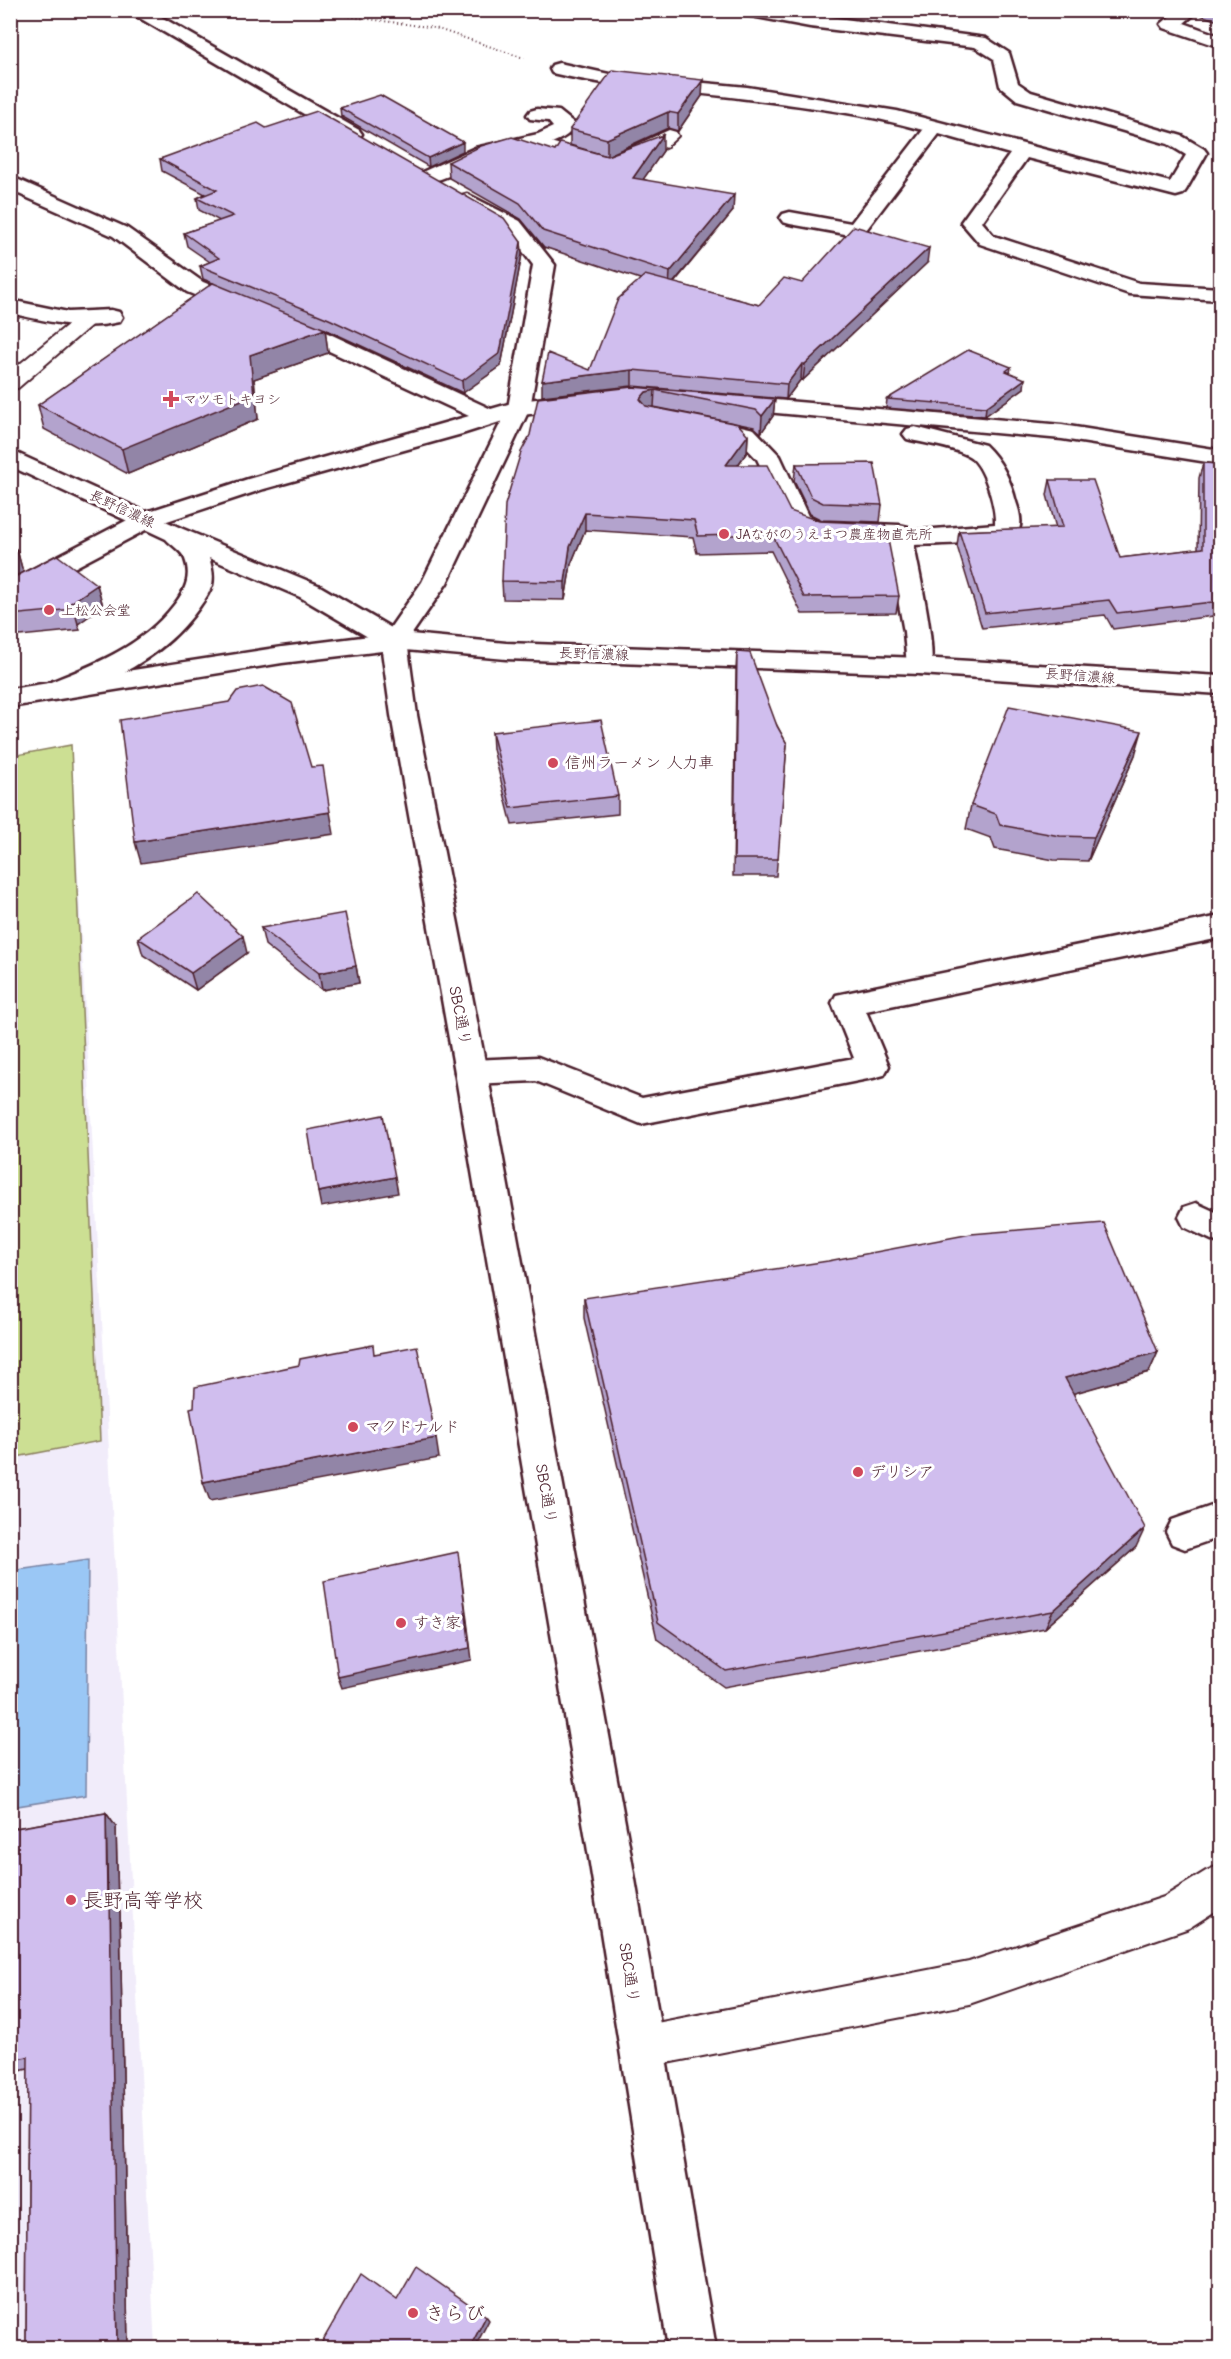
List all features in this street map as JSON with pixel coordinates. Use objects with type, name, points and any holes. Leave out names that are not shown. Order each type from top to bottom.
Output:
[{"type":"street","points":[[135,10],[366,143]]},
{"type":"street","points":[[559,69],[609,80],[747,93],[897,117],[1176,190],[1197,153],[1175,140],[1024,96],[1009,86],[1003,57],[980,42],[810,22],[746,10]]},
{"type":"street","points":[[1190,10],[1170,24],[1221,42]]},
{"type":"street","points":[[427,177],[482,152],[544,139],[562,130],[564,123],[552,116],[537,115]]},
{"type":"street","points":[[790,218],[856,230],[935,128]]},
{"type":"street","points":[[1022,151],[971,222],[987,240],[1137,289],[1221,294]]},
{"type":"street","points":[[10,698],[271,657],[394,642],[434,584],[519,408],[544,265],[513,225],[407,166]]},
{"type":"street","points":[[10,182],[120,232],[195,287],[322,339],[489,417]]},
{"type":"street","points":[[10,306],[68,319],[111,317]]},
{"type":"street","points":[[10,591],[146,520],[256,484],[519,408],[598,399]]},
{"type":"street","points":[[704,401],[1062,432],[1221,457]]},
{"type":"street","points":[[899,538],[994,532],[1007,528],[1009,520],[999,485],[985,456],[977,450],[905,430],[907,418]]},
{"type":"street","points":[[680,421],[746,434],[768,456],[798,521],[817,529],[898,532],[917,632],[920,666]]},
{"type":"street","name":"長野信濃線","points":[[10,457],[174,534],[309,591],[394,642],[506,651],[920,666],[1221,685]]},
{"type":"street","points":[[52,691],[106,670],[136,654],[164,634],[181,616],[194,597],[200,581],[199,568],[196,554],[174,534]]},
{"type":"street","name":"SBC通り","points":[[394,642],[404,715],[471,1072],[608,1839],[692,2349]]},
{"type":"street","points":[[471,1072],[538,1070],[641,1111],[873,1066],[847,1003],[1221,927]]},
{"type":"street","points":[[1185,1532],[1221,1520]]},
{"type":"lane","points":[[529,142],[608,164],[658,144],[669,136]]},
{"type":"lane","points":[[10,383],[88,318]]},
{"type":"lane","points":[[641,2047],[969,1983],[1175,1914],[1221,1885]]},
{"type":"path","points":[[302,10],[435,28],[559,69]]},
{"type":"shaded area","name":"長野高等学校","points":[[71,745],[155,2348],[11,2348],[10,756]]},
{"type":"green space","points":[[71,745],[100,1441],[11,1458],[11,756]]},
{"type":"water","points":[[88,1560],[86,1795],[11,1807],[11,1571]]},
{"type":"building","points":[[612,70],[703,80],[678,114],[668,112],[607,139],[570,129]]},
{"type":"building","points":[[380,95],[463,142],[428,158],[340,108]]},
{"type":"building","points":[[317,111],[504,218],[521,242],[500,353],[462,381],[329,319],[200,266],[219,258],[184,233],[233,216],[197,198],[217,190],[160,159],[258,123],[266,128]]},
{"type":"building","points":[[663,135],[633,178],[734,195],[670,272],[543,231],[520,203],[448,162],[481,146],[512,137],[555,151],[560,143],[607,156]]},
{"type":"building","points":[[854,226],[929,248],[805,364],[802,364],[787,384],[632,370],[542,381],[548,353],[590,370],[618,299],[645,275],[759,305],[784,278],[802,283]]},
{"type":"building","name":"マツモトキヨシ","points":[[213,283],[325,329],[250,355],[254,395],[122,449],[38,405]]},
{"type":"building","points":[[968,350],[1011,367],[1006,371],[1025,379],[986,407],[887,399]]},
{"type":"building","points":[[632,387],[775,399],[762,416],[756,410],[655,390],[646,392],[640,399],[646,406],[738,424],[748,435],[726,465],[767,465],[790,511],[819,521],[885,524],[899,596],[804,597],[772,534],[698,536],[694,520],[585,513],[570,547],[565,582],[502,581],[505,505],[521,452],[530,435],[538,398]]},
{"type":"building","points":[[874,463],[882,505],[823,503],[811,497],[796,464]]},
{"type":"building","points":[[1203,463],[1221,464],[1221,601],[1117,613],[1109,600],[985,613],[959,531],[1063,527],[1050,480],[1093,480],[1120,558],[1203,548]]},
{"type":"building","points":[[10,544],[17,550],[10,554]]},
{"type":"building","points":[[57,555],[97,585],[69,604],[74,609],[10,615],[10,578]]},
{"type":"building","points":[[737,652],[750,653],[777,726],[787,744],[778,859],[734,859]]},
{"type":"building","points":[[263,686],[292,703],[311,767],[323,766],[330,812],[135,842],[120,720],[229,702],[237,691]]},
{"type":"building","points":[[1009,706],[1142,731],[1094,837],[1060,836],[1000,825],[996,814],[971,805]]},
{"type":"building","points":[[601,720],[618,796],[511,808],[492,732]]},
{"type":"building","points":[[198,894],[243,936],[191,973],[138,938]]},
{"type":"building","points":[[345,913],[356,966],[319,973],[261,928]]},
{"type":"building","points":[[383,1115],[395,1177],[318,1192],[308,1130]]},
{"type":"building","name":"デリシア","points":[[1104,1223],[1158,1352],[1065,1378],[1145,1528],[1053,1611],[726,1671],[658,1622],[584,1298],[828,1261],[971,1234]]},
{"type":"building","points":[[373,1345],[374,1354],[417,1346],[436,1438],[203,1482],[190,1408],[194,1407],[195,1387],[299,1365],[300,1359]]},
{"type":"building","points":[[458,1552],[470,1648],[338,1677],[324,1581]]},
{"type":"building","points":[[106,1813],[107,1900],[110,1900],[117,2349],[26,2349],[28,2057],[10,2060],[10,1829]]},
{"type":"building","name":"きらび","points":[[416,2267],[486,2316],[469,2349],[318,2349],[361,2274],[397,2300]]},
{"type":"place","name":"マツモトキヨシ","points":[[171,399]]},
{"type":"place","name":"JAながのうえまつ農産物直売所","points":[[724,534]]},
{"type":"place","name":"上松公会堂","points":[[49,610]]},
{"type":"place","name":"信州ラーメン 人力車","points":[[553,763]]},
{"type":"place","name":"マクドナルド","points":[[353,1427]]},
{"type":"place","name":"デリシア","points":[[858,1472]]},
{"type":"place","name":"すき家","points":[[401,1623]]},
{"type":"place","name":"長野高等学校","points":[[71,1900]]},
{"type":"place","name":"きらび","points":[[413,2313]]}]
